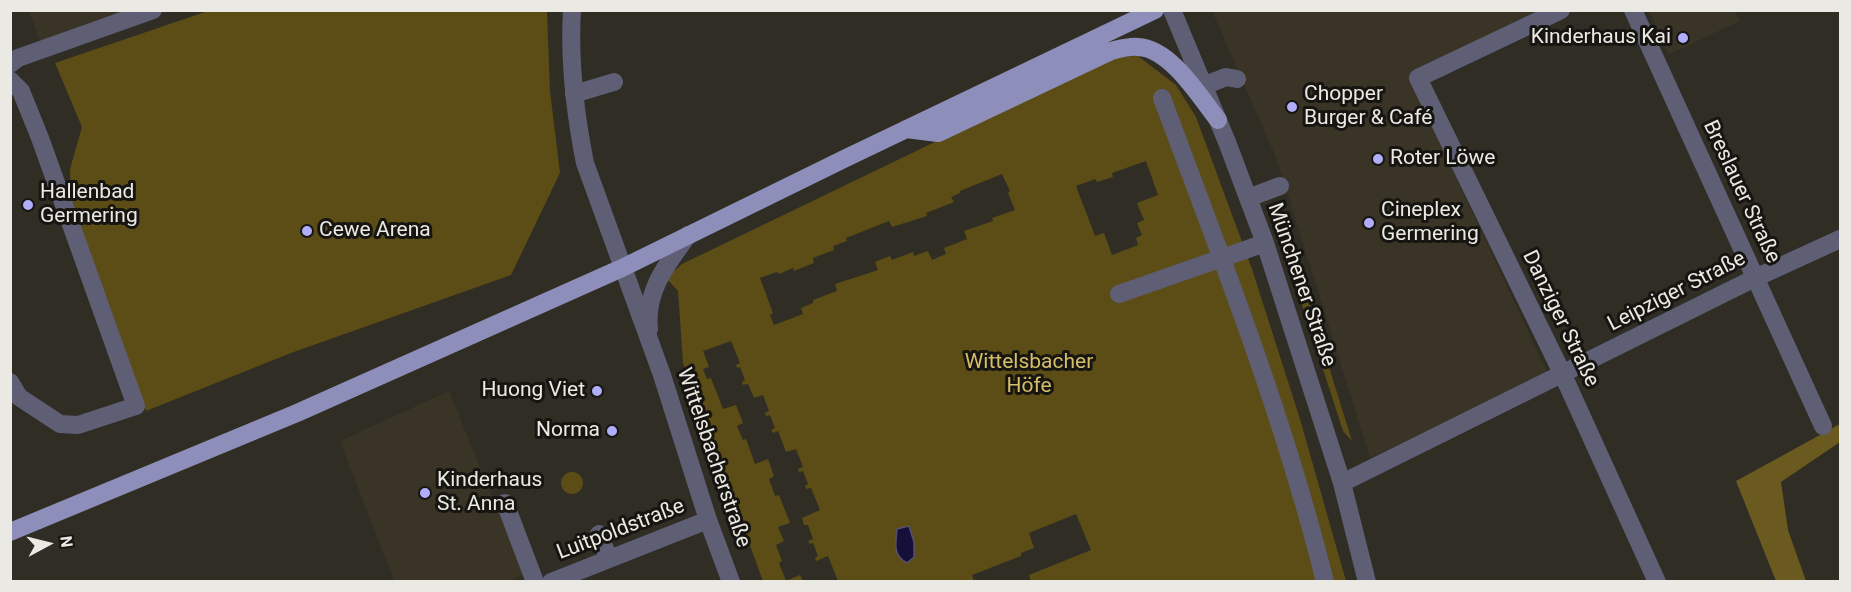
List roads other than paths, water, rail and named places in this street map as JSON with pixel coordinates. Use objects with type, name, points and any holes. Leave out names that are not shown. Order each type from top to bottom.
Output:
[{"type":"main road","points":[[11,532],[297,413],[621,268],[1155,10]]},
{"type":"main road","points":[[906,129],[938,133],[1111,51],[1140,46],[1155,51],[1176,67],[1218,120]]},
{"type":"street","points":[[10,64],[18,58],[153,10]]},
{"type":"street","name":"Wittelsbacherstraße","points":[[572,10],[572,71],[585,163],[652,349],[708,520],[731,582]]},
{"type":"street","name":"Münchener Straße","points":[[1172,10],[1218,120],[1265,243],[1342,483],[1367,582]]},
{"type":"street","name":"Danziger Straße","points":[[1561,10],[1418,78],[1563,375],[1607,453],[1657,582]]},
{"type":"street","name":"Breslauer Straße","points":[[1633,10],[1823,426]]},
{"type":"street","points":[[1203,86],[1226,77],[1237,79]]},
{"type":"street","points":[[10,80],[21,91],[40,138],[136,406],[78,424],[60,424],[18,397],[10,382]]},
{"type":"street","points":[[574,94],[614,82]]},
{"type":"street","points":[[1162,98],[1264,376],[1325,582]]},
{"type":"street","points":[[1248,198],[1280,186]]},
{"type":"street","name":"Wittelsbacherstraße","points":[[652,349],[648,316],[650,298],[659,278],[688,235]]},
{"type":"street","name":"Leipziger Straße","points":[[1342,483],[1755,278],[1840,239]]},
{"type":"street","points":[[1119,294],[1265,243]]},
{"type":"street","points":[[535,582],[511,506],[546,582]]},
{"type":"street","name":"Luitpoldstraße","points":[[551,582],[708,520]]},
{"type":"street","points":[[599,534],[609,559]]},
{"type":"place","name":"Kinderhaus Kai","points":[[1683,38]]},
{"type":"place","name":"Chopper Burger & Café","points":[[1292,107]]},
{"type":"place","name":"Roter Löwe","points":[[1378,159]]},
{"type":"place","name":"Hallenbad Germering","points":[[28,205]]},
{"type":"place","name":"Cineplex Germering","points":[[1369,223]]},
{"type":"place","name":"Cewe Arena","points":[[307,231]]},
{"type":"place","name":"Huong Viet","points":[[597,391]]},
{"type":"place","name":"Norma","points":[[612,431]]},
{"type":"place","name":"Kinderhaus St. Anna","points":[[425,493]]},
{"type":"park label","name":"Wittelsbacher Höfe","points":[[1029,375]]}]
